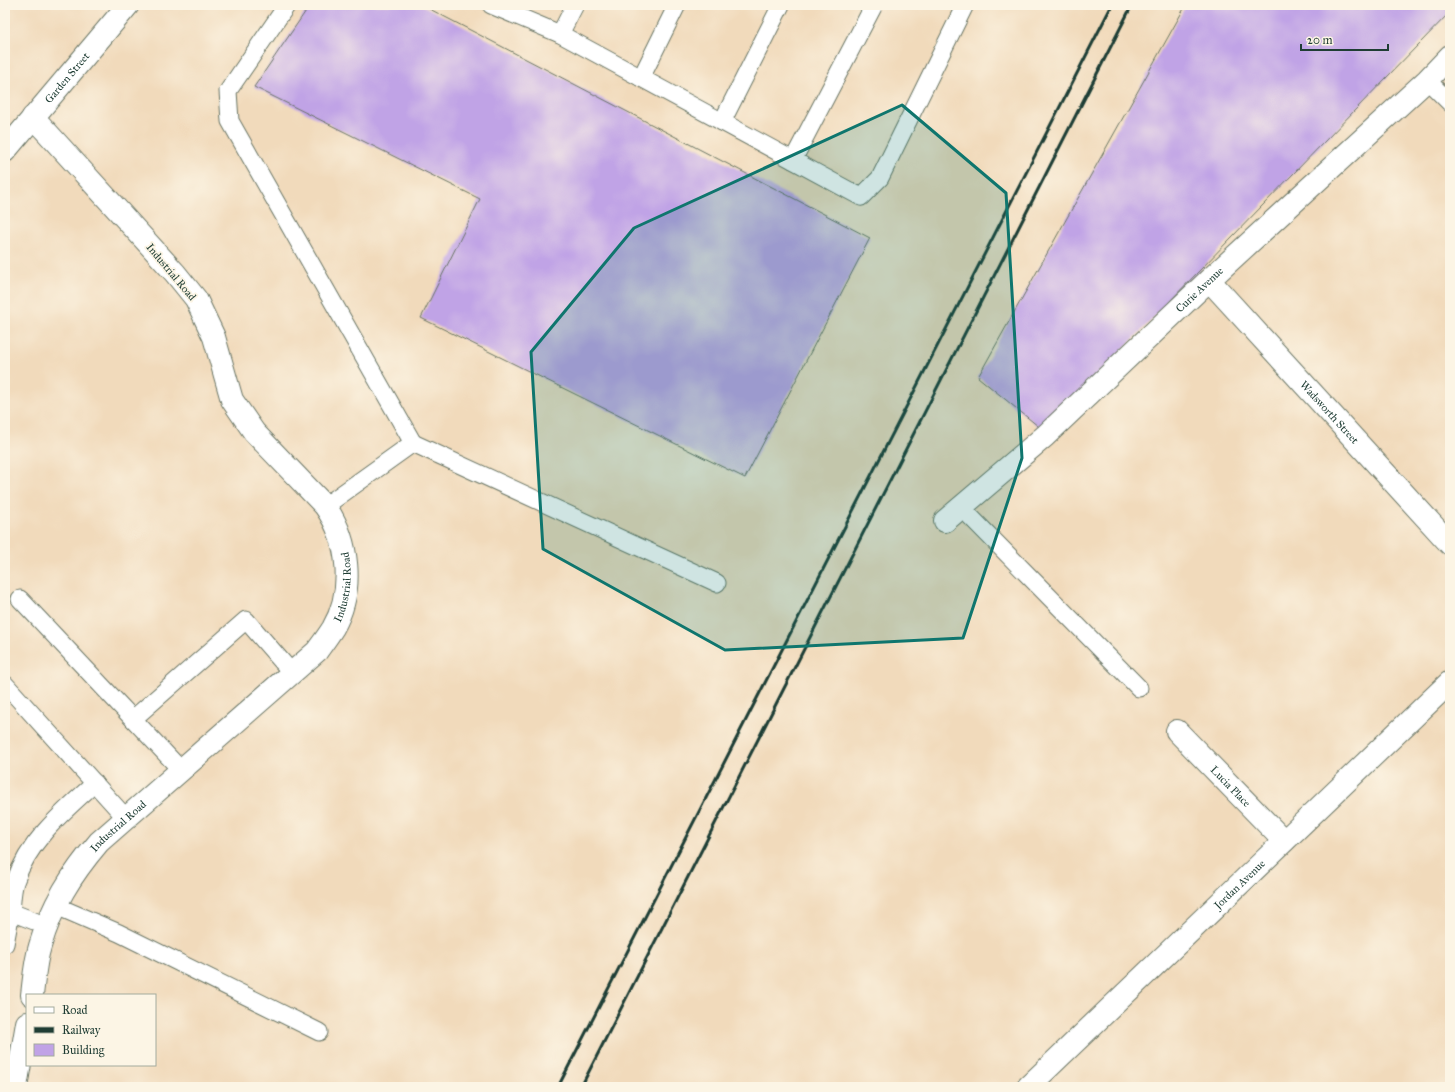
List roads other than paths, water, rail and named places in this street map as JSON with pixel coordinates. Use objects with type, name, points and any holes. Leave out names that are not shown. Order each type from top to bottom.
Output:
[{"type":"street","name":"Garden Street","points":[[5,151],[128,5]]},
{"type":"street","name":"Curie Avenue","points":[[945,521],[1045,436],[1209,280],[1427,80],[1450,56]]},
{"type":"street","name":"Industrial Road","points":[[32,994],[39,947],[54,906],[75,870],[98,842],[317,651],[334,628],[344,599],[347,572],[343,543],[334,518],[325,506],[254,432],[232,400],[214,337],[196,299],[175,273],[33,117]]},
{"type":"street","name":"Wadsworth Street","points":[[1209,280],[1450,544]]},
{"type":"street","name":"Jordan Avenue","points":[[1028,1087],[1450,682]]},
{"type":"street","name":"Lucia Place","points":[[1177,730],[1284,841]]},
{"type":"street","points":[[16,1087],[26,1029]]},
{"type":"lane","points":[[287,5],[228,91],[230,121],[413,443],[717,583]]},
{"type":"lane","points":[[491,5],[560,34],[861,197],[880,178],[965,5]]},
{"type":"lane","points":[[560,34],[575,5]]},
{"type":"lane","points":[[641,78],[677,5]]},
{"type":"lane","points":[[722,122],[781,5]]},
{"type":"lane","points":[[793,160],[874,5]]},
{"type":"lane","points":[[1427,80],[1450,103]]},
{"type":"lane","points":[[325,506],[413,443]]},
{"type":"lane","points":[[961,507],[1140,688]]},
{"type":"lane","points":[[20,599],[181,770]]},
{"type":"lane","points":[[134,720],[246,620],[292,673]]},
{"type":"lane","points":[[5,684],[126,818]]},
{"type":"lane","points":[[5,944],[11,912],[14,883],[27,853],[51,823],[95,783]]},
{"type":"lane","points":[[54,906],[119,933],[319,1032]]},
{"type":"lane","points":[[11,912],[47,926]]},
{"type":"lane","points":[[5,1085],[12,1087]]},
{"type":"railway","points":[[558,1087],[1112,5]]},
{"type":"railway","points":[[581,1087],[1132,5]]}]
